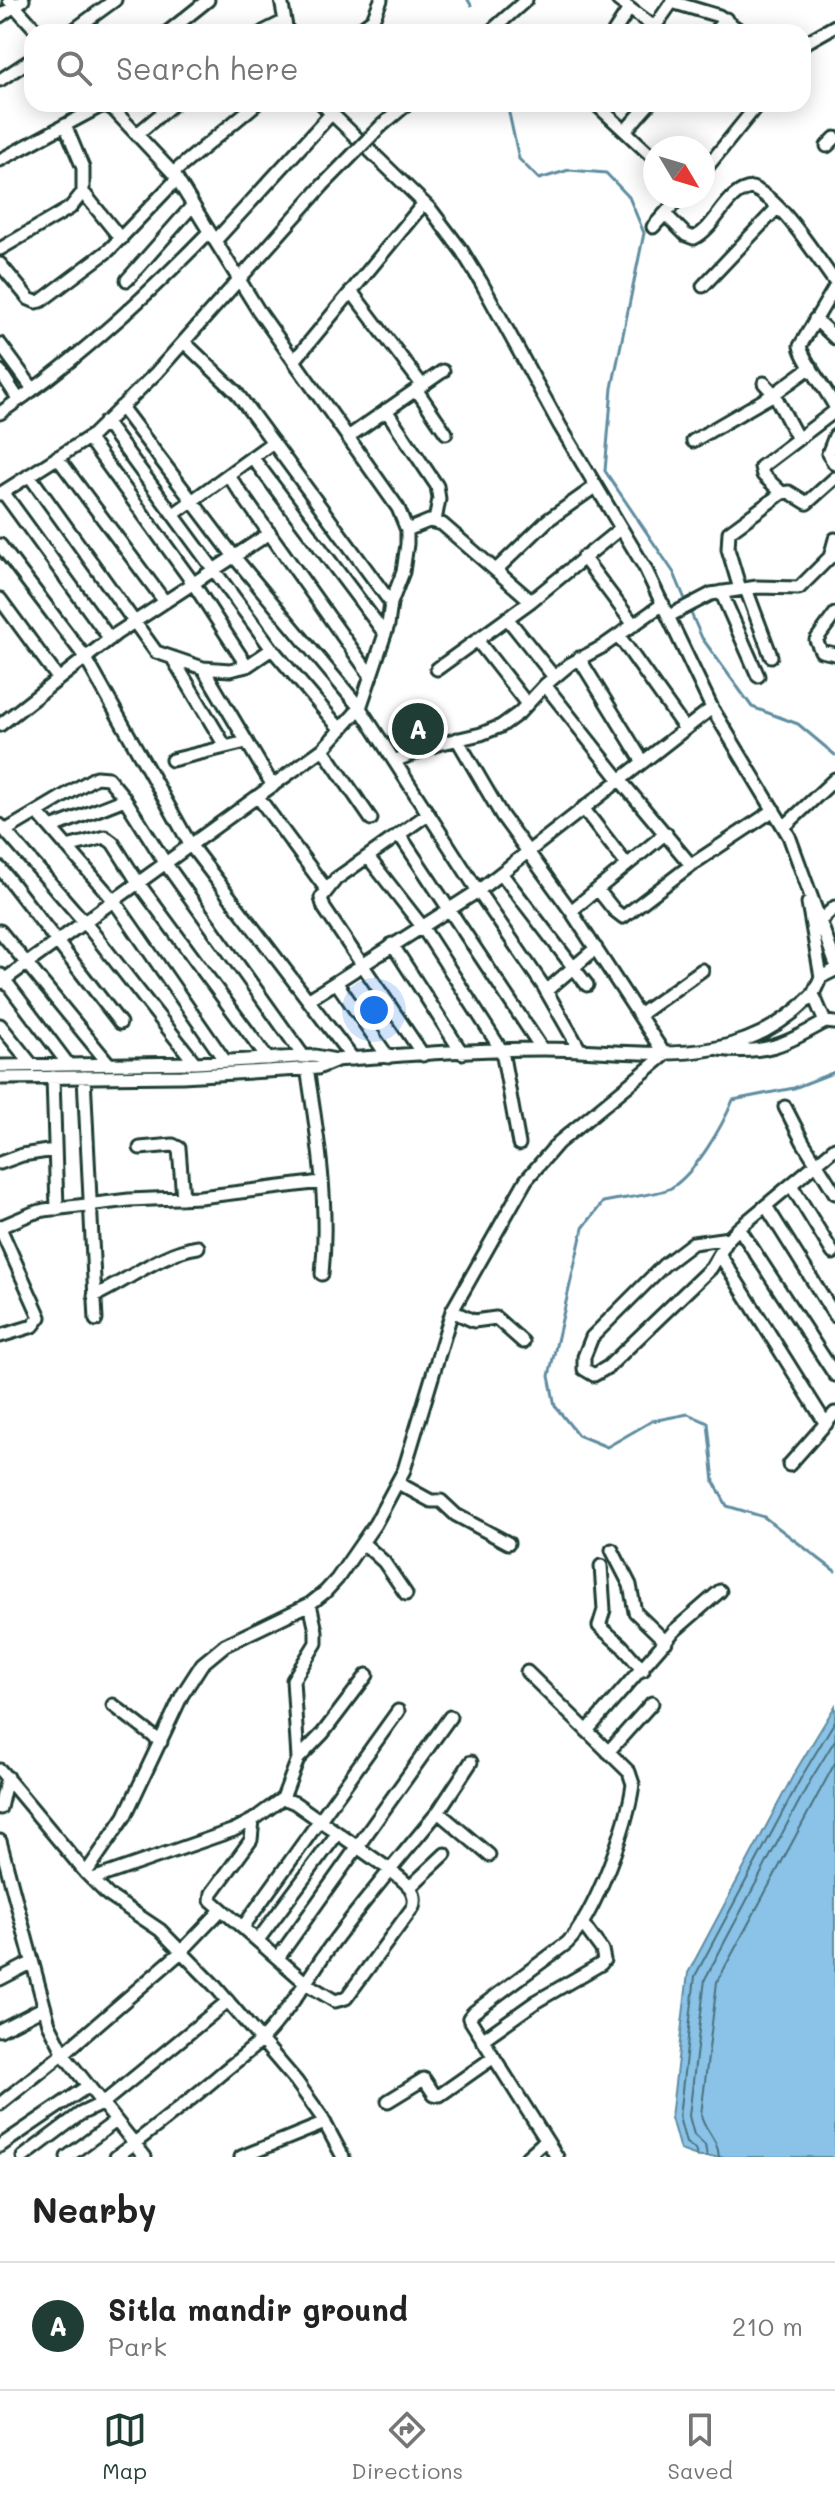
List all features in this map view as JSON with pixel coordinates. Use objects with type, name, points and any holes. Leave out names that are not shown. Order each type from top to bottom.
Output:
[{"type":"street","points":[[82,24],[115,0]]},
{"type":"street","points":[[178,24],[208,0]]},
{"type":"street","points":[[281,0],[285,24]]},
{"type":"street","points":[[366,24],[373,19],[381,0]]},
{"type":"street","points":[[499,24],[526,0]]},
{"type":"street","points":[[618,0],[646,24]]},
{"type":"street","points":[[0,16],[15,2],[32,24]]},
{"type":"street","points":[[657,24],[672,2],[726,19],[732,24]]},
{"type":"street","points":[[619,24],[629,9]]},
{"type":"street","points":[[721,24],[726,19]]},
{"type":"street","points":[[811,40],[835,26]]},
{"type":"street","points":[[0,80],[24,64]]},
{"type":"street","points":[[0,160],[90,112]]},
{"type":"street","points":[[68,1064],[2,979],[86,924],[323,749],[341,730],[360,708],[385,634],[391,603],[403,572],[407,530],[398,508],[294,361],[175,176],[114,112]]},
{"type":"street","points":[[137,134],[163,112]]},
{"type":"street","points":[[0,264],[29,299],[36,302],[55,291],[121,239],[175,176],[247,112]]},
{"type":"street","points":[[110,639],[1,493],[88,438],[121,407],[184,342],[323,185],[398,112]]},
{"type":"street","points":[[604,112],[643,148]]},
{"type":"street","points":[[625,131],[642,112]]},
{"type":"street","points":[[715,157],[752,112]]},
{"type":"street","points":[[0,413],[156,288],[212,236],[331,114],[424,203],[462,251],[481,282],[666,610],[712,708],[784,827],[835,962]]},
{"type":"street","points":[[65,125],[83,168],[83,192],[121,239]]},
{"type":"street","points":[[665,214],[686,235],[694,238],[738,192],[746,188],[758,190],[802,236],[835,284],[800,346],[835,409],[761,467],[763,475],[782,493]]},
{"type":"street","points":[[0,249],[70,208],[83,192]]},
{"type":"street","points":[[294,361],[424,203]]},
{"type":"street","points":[[127,280],[193,205]]},
{"type":"street","points":[[653,227],[670,208]]},
{"type":"street","points":[[703,286],[777,208]]},
{"type":"street","points":[[351,291],[419,387],[446,433]]},
{"type":"street","points":[[815,319],[835,338]]},
{"type":"street","points":[[184,342],[236,392],[391,603]]},
{"type":"street","points":[[0,344],[33,389]]},
{"type":"street","points":[[693,441],[774,394],[811,367]]},
{"type":"street","points":[[0,371],[19,400]]},
{"type":"street","points":[[348,437],[443,371]]},
{"type":"street","points":[[764,383],[774,394],[798,439]]},
{"type":"street","points":[[121,407],[234,556],[360,708],[546,991],[580,1050]]},
{"type":"street","points":[[386,410],[437,486],[439,499],[435,521]]},
{"type":"street","points":[[105,422],[272,649],[341,730]]},
{"type":"street","points":[[835,436],[828,454],[835,464]]},
{"type":"street","points":[[88,438],[193,583],[247,666]]},
{"type":"street","points":[[174,514],[273,442]]},
{"type":"street","points":[[57,457],[165,602]]},
{"type":"street","points":[[252,457],[385,634]]},
{"type":"street","points":[[29,475],[150,647],[162,656],[203,668],[230,670],[247,666],[272,649]]},
{"type":"street","points":[[228,475],[371,676]]},
{"type":"street","points":[[771,656],[728,549],[727,536],[782,493],[789,492],[807,503],[835,478]]},
{"type":"street","points":[[496,570],[548,520],[596,486]]},
{"type":"street","points":[[407,530],[429,521],[451,530],[531,601]]},
{"type":"street","points":[[437,669],[531,601],[621,528]]},
{"type":"street","points":[[1,722],[110,639],[270,533]]},
{"type":"street","points":[[394,761],[501,726],[579,658],[666,610],[684,608],[716,593],[799,588],[833,557],[835,539]]},
{"type":"street","points":[[0,545],[85,657],[191,846],[353,1059]]},
{"type":"street","points":[[583,557],[634,625]]},
{"type":"street","points":[[716,593],[758,676]]},
{"type":"street","points":[[0,599],[58,678]]},
{"type":"street","points":[[835,614],[816,640],[821,651],[835,654]]},
{"type":"street","points":[[507,618],[620,780],[691,865]]},
{"type":"street","points":[[619,636],[685,729]]},
{"type":"street","points":[[477,640],[527,704]]},
{"type":"street","points":[[579,658],[643,762]]},
{"type":"street","points":[[173,659],[225,746]]},
{"type":"street","points":[[203,668],[273,786]]},
{"type":"street","points":[[308,1000],[478,891],[712,708]]},
{"type":"street","points":[[457,739],[492,800],[571,911],[665,1055]]},
{"type":"street","points":[[172,760],[246,742]]},
{"type":"street","points":[[323,749],[371,819]]},
{"type":"street","points":[[195,1063],[86,924],[2,827],[37,812],[102,776],[113,782],[166,864],[306,1063],[319,1140],[325,1239],[322,1274]]},
{"type":"street","points":[[784,827],[835,779]]},
{"type":"street","points":[[258,797],[326,889]]},
{"type":"street","points":[[51,828],[125,799]]},
{"type":"street","points":[[583,808],[627,865]]},
{"type":"street","points":[[598,890],[623,917],[691,865],[774,810]]},
{"type":"street","points":[[37,812],[115,902],[225,1061]]},
{"type":"street","points":[[423,1055],[321,902],[326,889],[428,814]]},
{"type":"street","points":[[571,911],[666,833]]},
{"type":"street","points":[[399,834],[542,1049]]},
{"type":"street","points":[[67,847],[105,837],[113,843],[139,884],[268,1059]]},
{"type":"street","points":[[368,857],[421,925],[502,1051],[519,1144]]},
{"type":"street","points":[[0,868],[120,1023]]},
{"type":"street","points":[[714,1049],[774,1027],[813,994],[821,977],[803,871]]},
{"type":"street","points":[[501,873],[587,985]]},
{"type":"street","points":[[820,921],[835,907]]},
{"type":"street","points":[[0,931],[109,1064]]},
{"type":"street","points":[[392,944],[462,1053]]},
{"type":"street","points":[[546,991],[596,948]]},
{"type":"street","points":[[639,1015],[702,970]]},
{"type":"street","points":[[821,977],[835,970]]},
{"type":"street","points":[[336,982],[388,1057]]},
{"type":"street","points":[[0,1066],[268,1059],[306,1063],[318,1068],[336,1060],[542,1049],[665,1055],[714,1049],[765,1050],[830,1023],[813,994]]},
{"type":"street","points":[[0,1025],[32,1065]]},
{"type":"street","points":[[89,1876],[125,1816],[194,1675],[212,1654],[225,1645],[310,1604],[337,1579],[363,1543],[398,1483],[411,1450],[452,1311],[526,1180],[558,1143],[665,1055]]},
{"type":"street","points":[[0,1078],[182,1076],[306,1063]]},
{"type":"street","points":[[53,1077],[57,1209]]},
{"type":"street","points":[[84,1077],[96,1320]]},
{"type":"street","points":[[785,1107],[835,1193]]},
{"type":"street","points":[[140,1148],[173,1145],[179,1148],[183,1198]]},
{"type":"street","points":[[729,1238],[693,1243],[664,1265],[592,1337],[584,1357],[584,1369],[594,1375],[608,1367],[711,1268],[729,1238],[739,1228],[835,1148]]},
{"type":"street","points":[[0,1163],[22,1155],[54,1150]]},
{"type":"street","points":[[0,1336],[33,1326],[40,1317],[0,1227],[33,1213],[57,1209],[321,1182]]},
{"type":"street","points":[[791,1185],[833,1253]]},
{"type":"street","points":[[766,1206],[835,1316]]},
{"type":"street","points":[[739,1228],[835,1375]]},
{"type":"street","points":[[94,1296],[173,1252],[198,1247]]},
{"type":"street","points":[[720,1255],[826,1424]]},
{"type":"street","points":[[452,1311],[474,1321],[496,1318],[523,1342]]},
{"type":"street","points":[[789,1465],[835,1413]]},
{"type":"street","points":[[398,1483],[431,1501],[441,1501],[456,1515],[508,1543]]},
{"type":"street","points":[[363,1543],[384,1562],[406,1594]]},
{"type":"street","points":[[612,1550],[630,1585],[635,1612],[666,1642]]},
{"type":"street","points":[[601,1566],[604,1610],[599,1626],[643,1670]]},
{"type":"street","points":[[587,1731],[682,1624],[720,1591]]},
{"type":"street","points":[[298,1759],[292,1688],[296,1673],[316,1643],[310,1604]]},
{"type":"street","points":[[527,1672],[629,1772],[632,1779],[632,1791],[612,1860],[582,1923],[567,1943],[470,2015],[470,2021],[557,2157]]},
{"type":"street","points":[[89,1876],[234,1830],[253,1820],[283,1798],[298,1759],[323,1733],[367,1675]]},
{"type":"street","points":[[608,1752],[652,1703]]},
{"type":"street","points":[[113,1705],[161,1742]]},
{"type":"street","points":[[243,1927],[398,1711]]},
{"type":"street","points":[[278,1958],[450,1717]]},
{"type":"street","points":[[116,2157],[262,2040],[390,1870],[438,1812],[471,1762]]},
{"type":"street","points":[[4,1773],[89,1876],[108,1895],[160,1930],[228,2001],[296,2081],[325,2123],[343,2157]]},
{"type":"street","points":[[0,1808],[4,1773]]},
{"type":"street","points":[[253,1820],[251,1840],[211,1895],[213,1903],[307,1984],[341,2002],[413,1907],[415,1896],[410,1887],[390,1870],[283,1798]]},
{"type":"street","points":[[438,1812],[489,1855]]},
{"type":"street","points":[[258,1940],[337,1834]]},
{"type":"street","points":[[0,1841],[43,2008],[64,2053],[145,2157]]},
{"type":"street","points":[[410,1887],[445,1854]]},
{"type":"street","points":[[0,2104],[181,1952],[221,1910]]},
{"type":"street","points":[[482,2040],[537,2001],[601,1964],[604,1960],[602,1950],[582,1923]]},
{"type":"street","points":[[0,1979],[31,1963]]},
{"type":"street","points":[[23,2157],[80,2114],[103,2103],[228,2001]]},
{"type":"street","points":[[0,2030],[43,2008]]},
{"type":"street","points":[[388,2101],[424,2079],[434,2094],[440,2095],[494,2057]]},
{"type":"street","points":[[0,2146],[88,2086]]},
{"type":"street","points":[[67,2157],[116,2121]]},
{"type":"street","points":[[241,2157],[325,2123]]},
{"type":"street","points":[[527,2157],[545,2141]]},
{"type":"water","points":[[835,1706],[835,2157],[700,2157],[680,2150],[671,2118],[688,1973],[795,1772]]},
{"type":"waterway","points":[[468,0],[471,5]]},
{"type":"waterway","points":[[509,112],[519,159],[539,179],[569,170],[606,173],[629,197],[644,233],[612,388],[605,471],[674,573],[687,604]]},
{"type":"waterway","points":[[690,611],[702,638],[752,707],[798,724],[835,755]]},
{"type":"waterway","points":[[835,1072],[794,1088],[733,1100],[707,1148],[680,1181],[666,1190],[603,1202],[583,1228],[549,1376],[555,1406],[578,1435],[607,1447],[652,1421],[688,1414],[708,1423],[714,1482],[727,1506],[764,1517],[835,1571]]},
{"type":"place","name":"Sitla mandir ground","points":[[418,729]]}]
